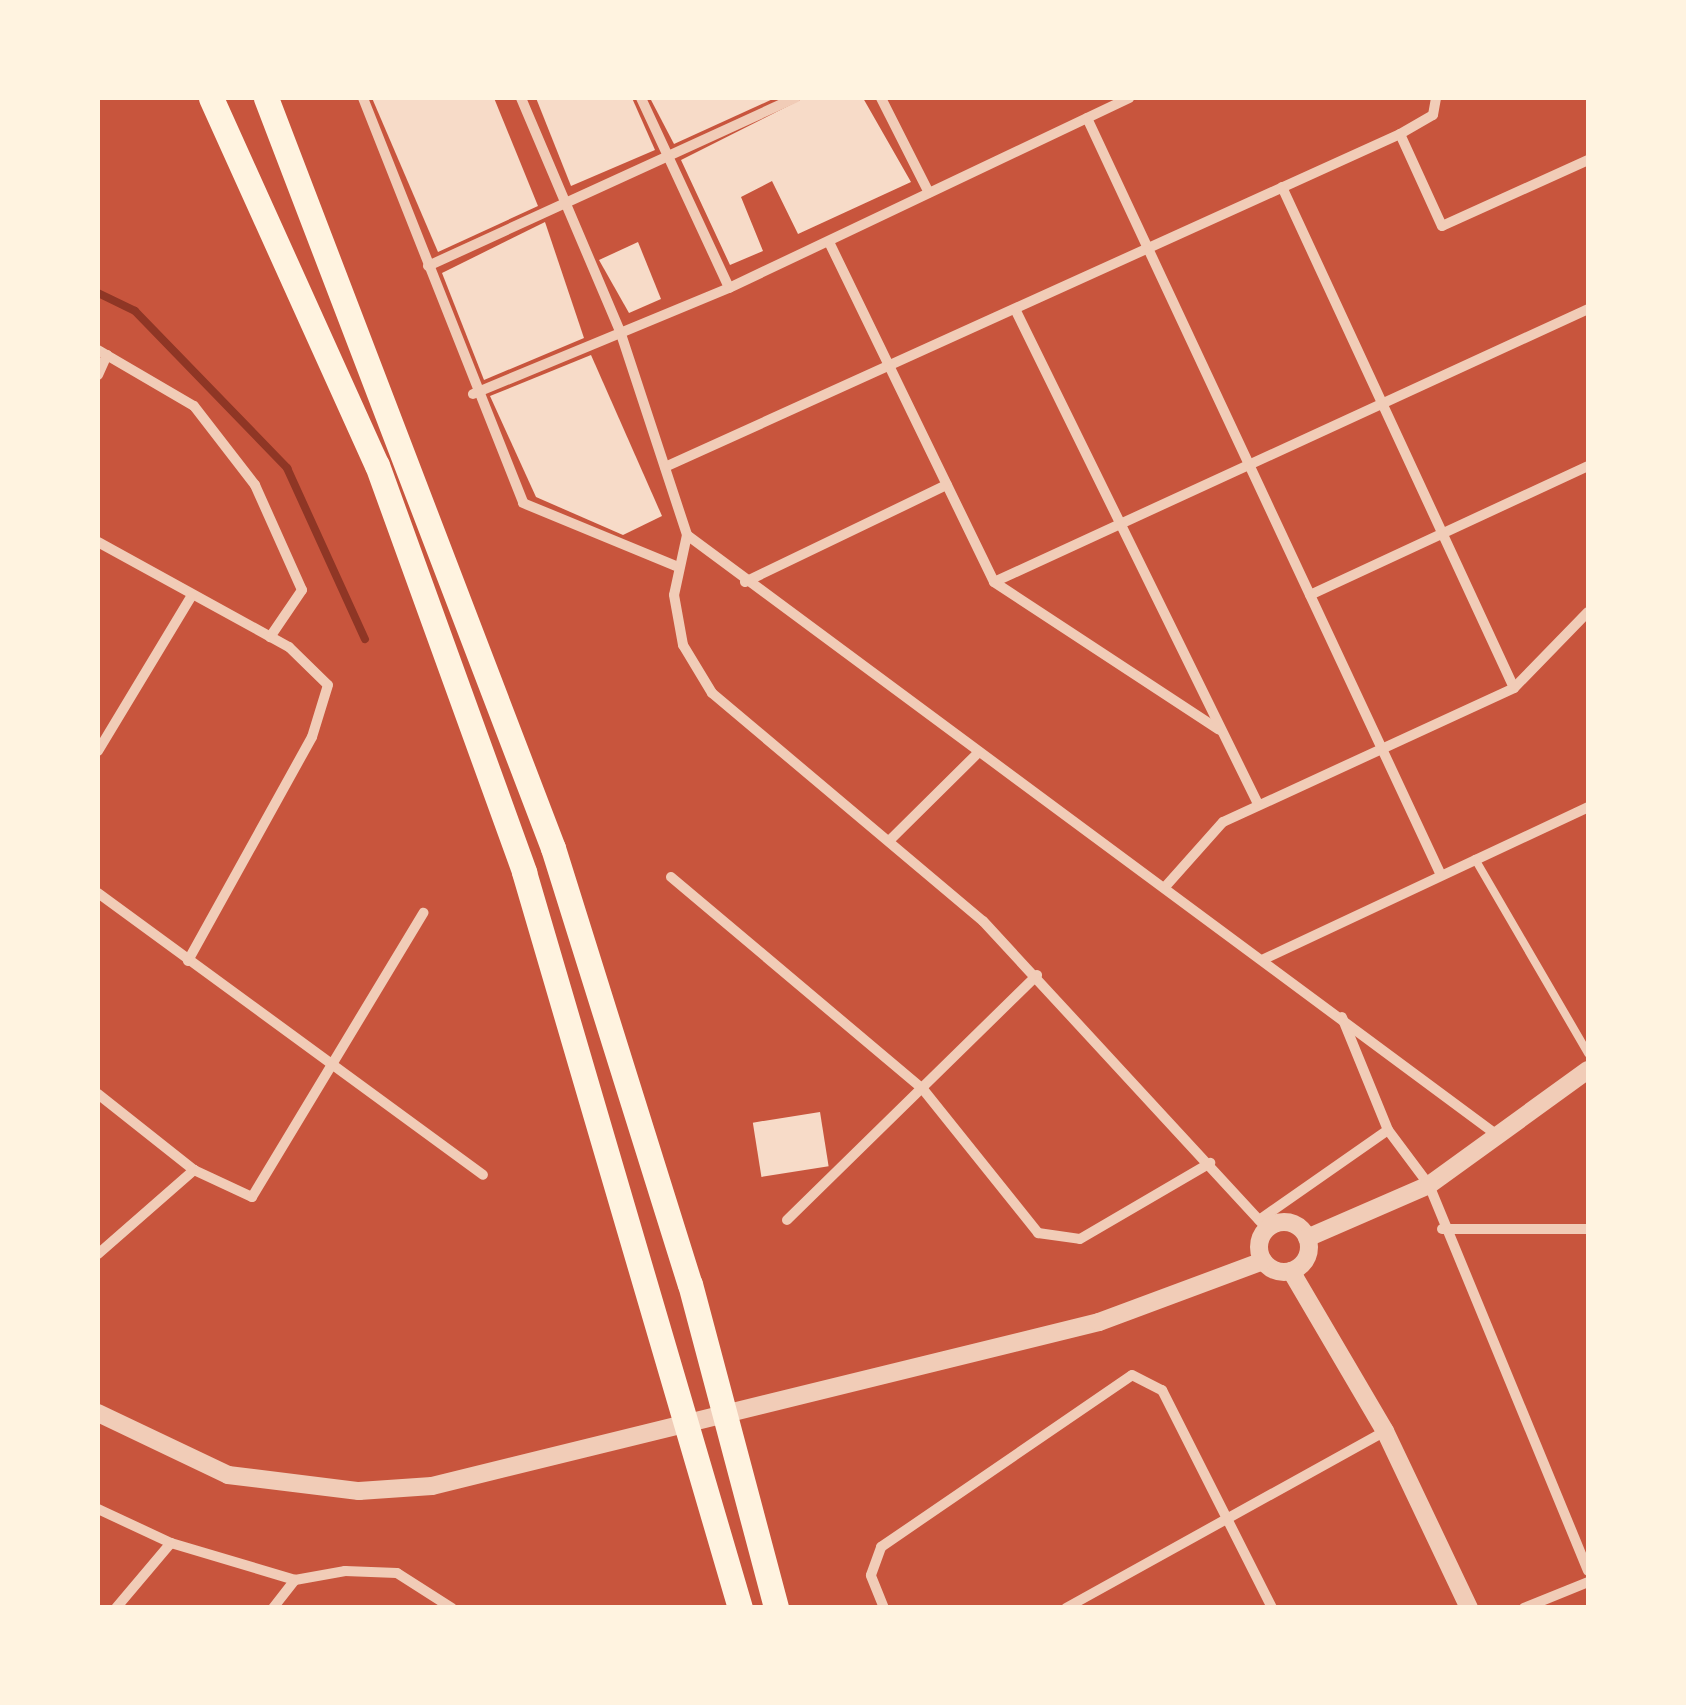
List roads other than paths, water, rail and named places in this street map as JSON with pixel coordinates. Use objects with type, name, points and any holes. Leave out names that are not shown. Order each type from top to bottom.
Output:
[{"type":"highway","points":[[211,98],[377,465],[524,872],[740,1608]]},
{"type":"highway","points":[[266,98],[552,848],[690,1284],[776,1608]]},
{"type":"street","points":[[362,98],[473,394],[536,516],[676,566]]},
{"type":"street","points":[[521,98],[620,334],[687,535],[744,582],[1341,1016],[1497,1135]]},
{"type":"street","points":[[641,98],[671,154],[729,288]]},
{"type":"street","points":[[428,266],[795,98]]},
{"type":"street","points":[[881,98],[929,194]]},
{"type":"street","points":[[473,394],[729,288],[1129,98]]},
{"type":"street","points":[[665,467],[1400,134],[1433,115],[1436,98]]},
{"type":"street","points":[[1088,118],[1441,875]]},
{"type":"street","points":[[1400,134],[1442,226],[1588,160]]},
{"type":"street","points":[[1282,187],[1514,688]]},
{"type":"street","points":[[828,242],[994,582],[1219,730]]},
{"type":"street","points":[[1015,309],[1119,530],[1258,804]]},
{"type":"street","points":[[994,582],[1384,410],[1588,309]]},
{"type":"street","points":[[98,374],[102,352],[194,406],[254,485],[302,590],[270,637]]},
{"type":"street","points":[[1310,595],[1588,466]]},
{"type":"street","points":[[744,582],[947,485]]},
{"type":"street","points":[[687,535],[676,566],[683,646],[712,693],[891,839],[1038,974],[1263,1225],[1264,1261]]},
{"type":"street","points":[[98,542],[270,637],[323,674],[330,701],[188,961]]},
{"type":"street","points":[[98,751],[192,596]]},
{"type":"street","points":[[1164,887],[1208,833],[1258,804],[1514,688],[1588,612]]},
{"type":"street","points":[[891,839],[979,752]]},
{"type":"street","points":[[1264,960],[1588,807]]},
{"type":"street","points":[[671,878],[922,1088],[1023,1218],[1052,1239],[1080,1239],[1210,1164]]},
{"type":"street","points":[[98,893],[332,1068],[484,1174]]},
{"type":"street","points":[[100,1099],[194,1170],[252,1197],[423,913]]},
{"type":"street","points":[[788,1220],[1038,974]]},
{"type":"street","points":[[1341,1016],[1388,1130],[1429,1185],[1442,1229],[1588,1571]]},
{"type":"street","points":[[1307,1238],[1429,1185],[1588,1070]]},
{"type":"street","points":[[1263,1225],[1388,1130]]},
{"type":"street","points":[[98,1254],[194,1170]]},
{"type":"street","points":[[1263,1225],[1289,1223],[1307,1238]]},
{"type":"street","points":[[1442,1229],[1588,1229]]},
{"type":"street","points":[[1291,1271],[1307,1254],[1307,1238]]},
{"type":"street","points":[[98,1413],[228,1475],[360,1491],[485,1477],[1100,1322],[1264,1261],[1291,1271],[1385,1431],[1469,1608]]},
{"type":"street","points":[[884,1608],[872,1575],[880,1547],[1132,1375],[1162,1390],[1234,1520],[1272,1608]]},
{"type":"street","points":[[1066,1608],[1234,1520],[1385,1431]]},
{"type":"street","points":[[98,1509],[171,1544],[295,1580],[397,1574],[452,1608]]},
{"type":"street","points":[[116,1608],[171,1544]]},
{"type":"street","points":[[273,1608],[295,1580]]},
{"type":"street","points":[[1524,1608],[1588,1582]]},
{"type":"lane","points":[[1475,859],[1588,1053]]},
{"type":"waterway","points":[[98,293],[135,311],[287,468],[365,639]]}]
